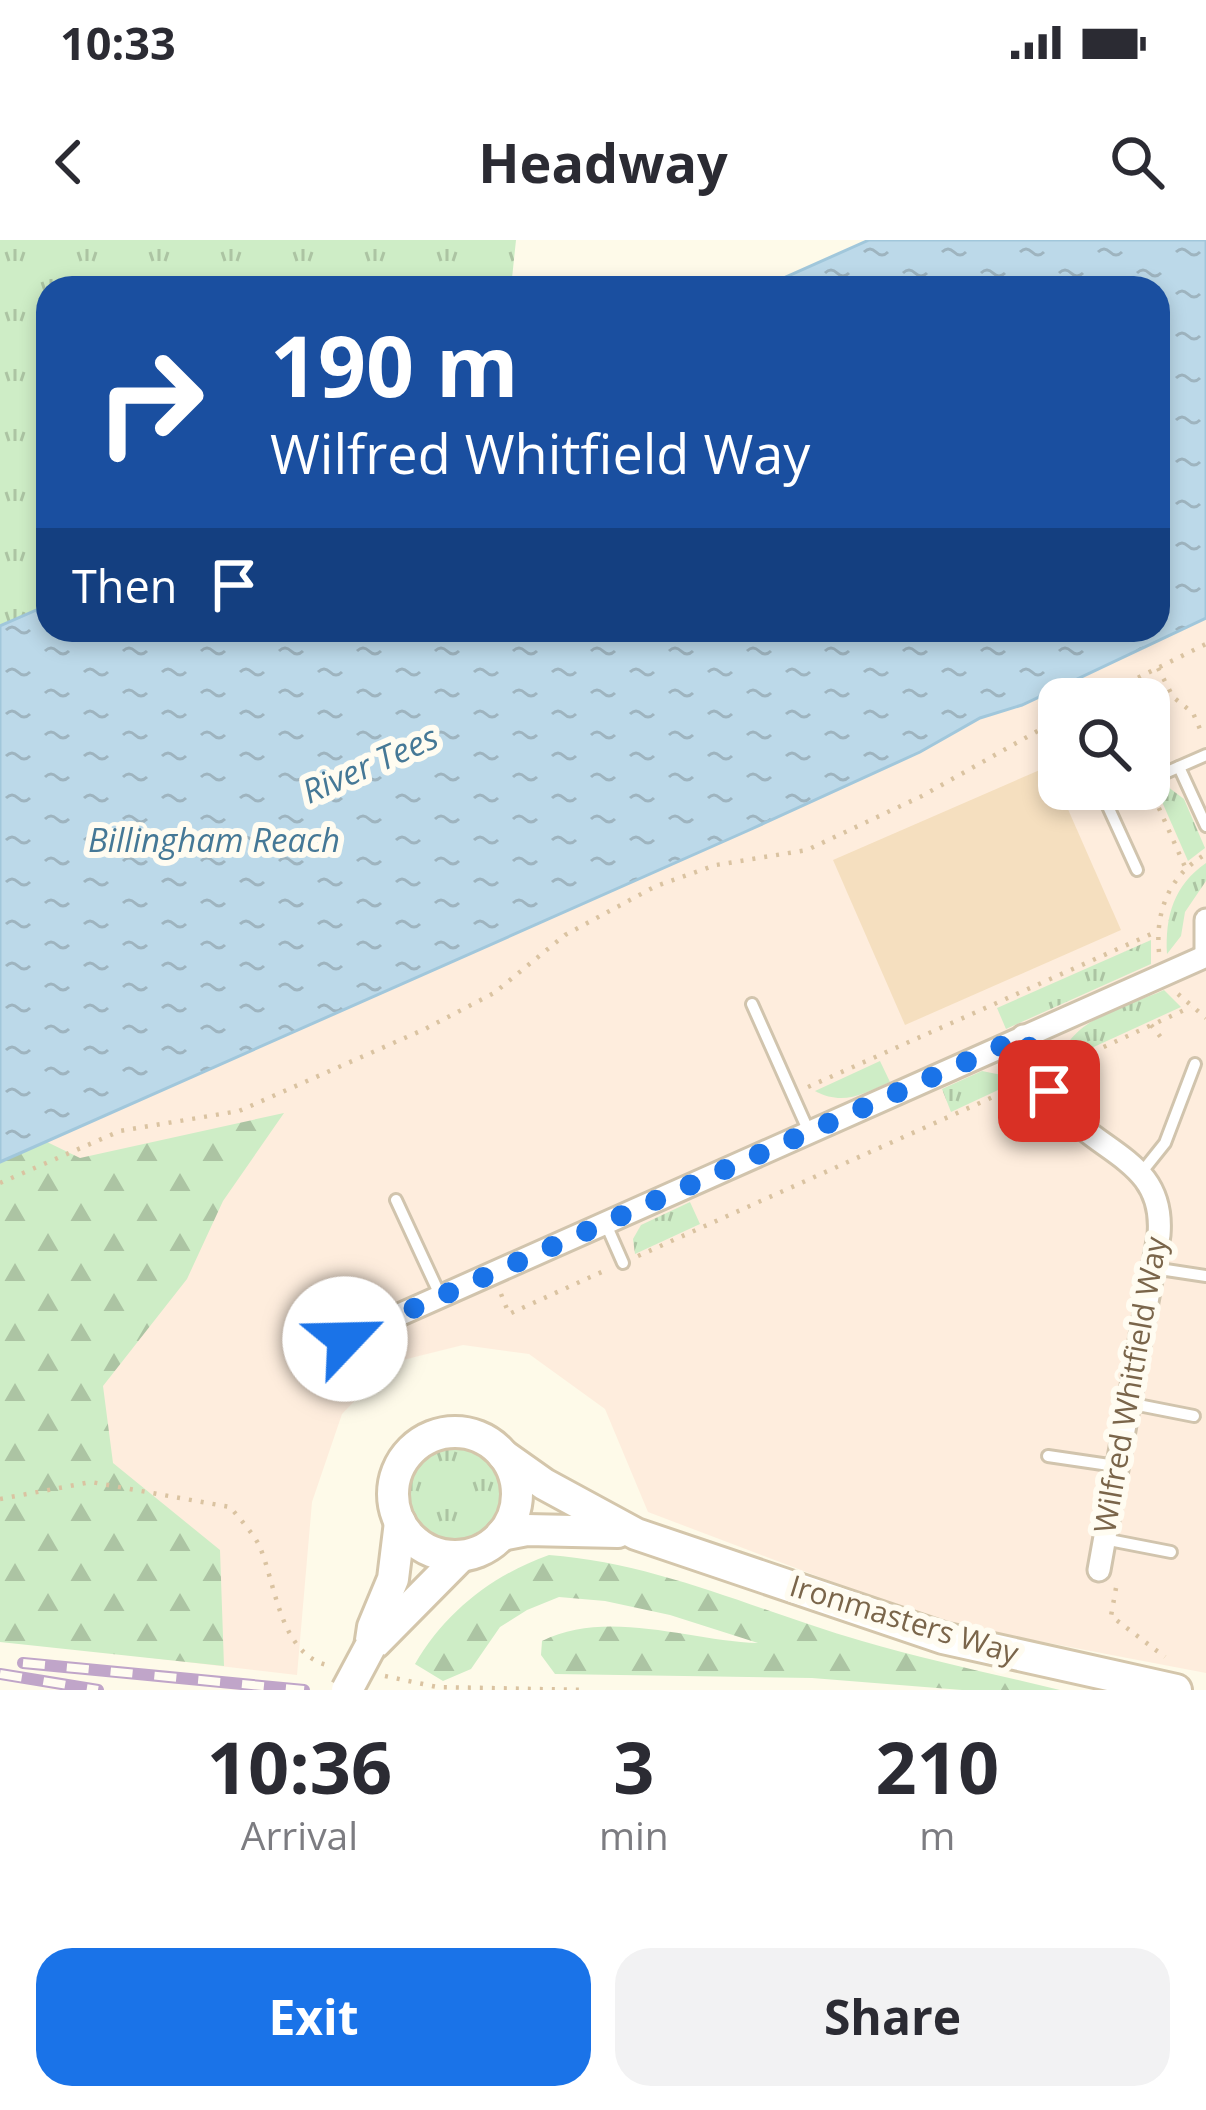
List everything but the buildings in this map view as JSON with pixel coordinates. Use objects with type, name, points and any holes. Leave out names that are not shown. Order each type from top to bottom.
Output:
[{"type":"street","points":[[345,1339],[1166,974],[1206,954],[1206,920]]},
{"type":"street","points":[[1024,1036],[1041,1076],[1077,1124],[1141,1173]]},
{"type":"street","name":"Wilfred Whitfield Way","points":[[1108,1575],[1104,1539],[1160,1220],[1158,1203],[1141,1173]]},
{"type":"street","name":"Ironmasters Way","points":[[374,1661],[373,1627],[393,1579],[400,1522],[394,1504],[395,1482],[404,1461],[420,1444],[440,1434],[464,1433],[485,1440],[544,1484],[635,1534],[943,1637],[1168,1689]]},
{"type":"street","points":[[502,1535],[517,1498],[514,1475],[503,1455]]},
{"type":"street","points":[[400,1522],[428,1550],[461,1556]]},
{"type":"street","name":"Ironmasters Way","points":[[343,1678],[374,1661],[461,1556],[480,1551],[502,1535],[554,1530],[635,1534]]},
{"type":"lane","points":[[1170,773],[1206,755]]},
{"type":"lane","points":[[1179,767],[1206,826]]},
{"type":"lane","points":[[1109,810],[1137,870]]},
{"type":"lane","points":[[752,1004],[809,1132]]},
{"type":"lane","points":[[1141,1173],[1166,1143],[1196,1064]]},
{"type":"lane","points":[[396,1200],[440,1296]]},
{"type":"lane","points":[[605,1222],[623,1262]]},
{"type":"lane","points":[[1153,1268],[1206,1276]]},
{"type":"lane","points":[[1128,1403],[1194,1416]]},
{"type":"lane","points":[[1048,1456],[1117,1467]]},
{"type":"lane","points":[[1104,1539],[1171,1552]]},
{"type":"path","points":[[1136,678],[1206,644]]},
{"type":"path","points":[[1158,667],[1173,697],[1193,712],[1206,741]]},
{"type":"path","points":[[0,1183],[120,1131],[239,1112],[494,993],[565,935],[656,886],[716,865],[807,850],[922,796],[1038,731]]},
{"type":"path","points":[[1160,810],[1186,869]]},
{"type":"path","points":[[1206,854],[1186,869],[1167,894],[1158,931],[1166,974],[1191,1007],[1206,1018]]},
{"type":"path","points":[[792,1094],[1158,931]]},
{"type":"path","points":[[491,1273],[509,1313],[1191,1007]]},
{"type":"path","points":[[1151,1025],[1163,1040]]},
{"type":"path","points":[[0,1499],[91,1481],[230,1507],[257,1541],[292,1641],[343,1678]]},
{"type":"path","points":[[1108,1575],[1111,1616],[1168,1660],[1168,1689]]},
{"type":"path","points":[[374,1661],[437,1687],[586,1690]]},
{"type":"shaded area","points":[[1206,618],[1206,1673],[938,1622],[648,1512],[605,1409],[529,1354],[463,1345],[391,1363],[342,1414],[312,1502],[297,1675],[0,1640],[0,1162],[920,752],[980,718],[1038,697],[1038,810],[1170,810],[1170,678],[1079,678],[1155,642],[1170,642],[1170,635]]},
{"type":"green space","points":[[0,240],[516,240],[512,276],[36,276],[36,610],[0,626]]},
{"type":"green space","points":[[1170,788],[1184,799],[1205,848],[1188,861],[1166,810],[1170,810]]},
{"type":"green space","points":[[1206,863],[1206,881],[1185,912],[1181,936],[1167,954],[1174,902],[1186,881]]},
{"type":"green space","points":[[1151,940],[1151,964],[1006,1029],[997,1008]]},
{"type":"green space","points":[[1164,990],[1181,1007],[1061,1062],[1066,1047],[1087,1025]]},
{"type":"green space","points":[[880,1061],[890,1082],[844,1098],[815,1091]]},
{"type":"green space","points":[[982,1071],[1022,1079],[951,1112],[942,1089]]},
{"type":"green space","points":[[284,1113],[223,1201],[187,1279],[103,1386],[113,1463],[220,1550],[224,1666],[0,1642],[0,1162],[47,1142],[80,1158]]},
{"type":"green space","points":[[690,1202],[700,1224],[635,1254],[633,1239],[641,1225]]},
{"type":"green space","points":[[456,1448],[488,1462],[502,1494],[488,1526],[456,1540],[424,1526],[410,1494],[424,1462]]},
{"type":"green space","points":[[549,1555],[669,1578],[862,1641],[1060,1690],[962,1690],[812,1678],[555,1674],[541,1655],[542,1641],[594,1627],[758,1643],[670,1615],[559,1597],[500,1627],[471,1669],[443,1681],[415,1664],[441,1627],[473,1597]]},
{"type":"water","name":"Billingham Reach","points":[[869,240],[1206,240],[1206,618],[1170,635],[1170,276],[788,276]]},
{"type":"water","name":"Billingham Reach","points":[[36,610],[36,642],[1155,642],[1079,678],[1038,678],[1038,697],[1022,705],[980,718],[920,752],[747,831],[0,1162],[0,626]]},
{"type":"railway","points":[[23,1663],[304,1690]]},
{"type":"railway","points":[[0,1674],[98,1690]]},
{"type":"route","points":[[345,1339],[1024,1036],[1049,1091]]},
{"type":"water label","name":"River Tees","points":[[370,764]]}]
